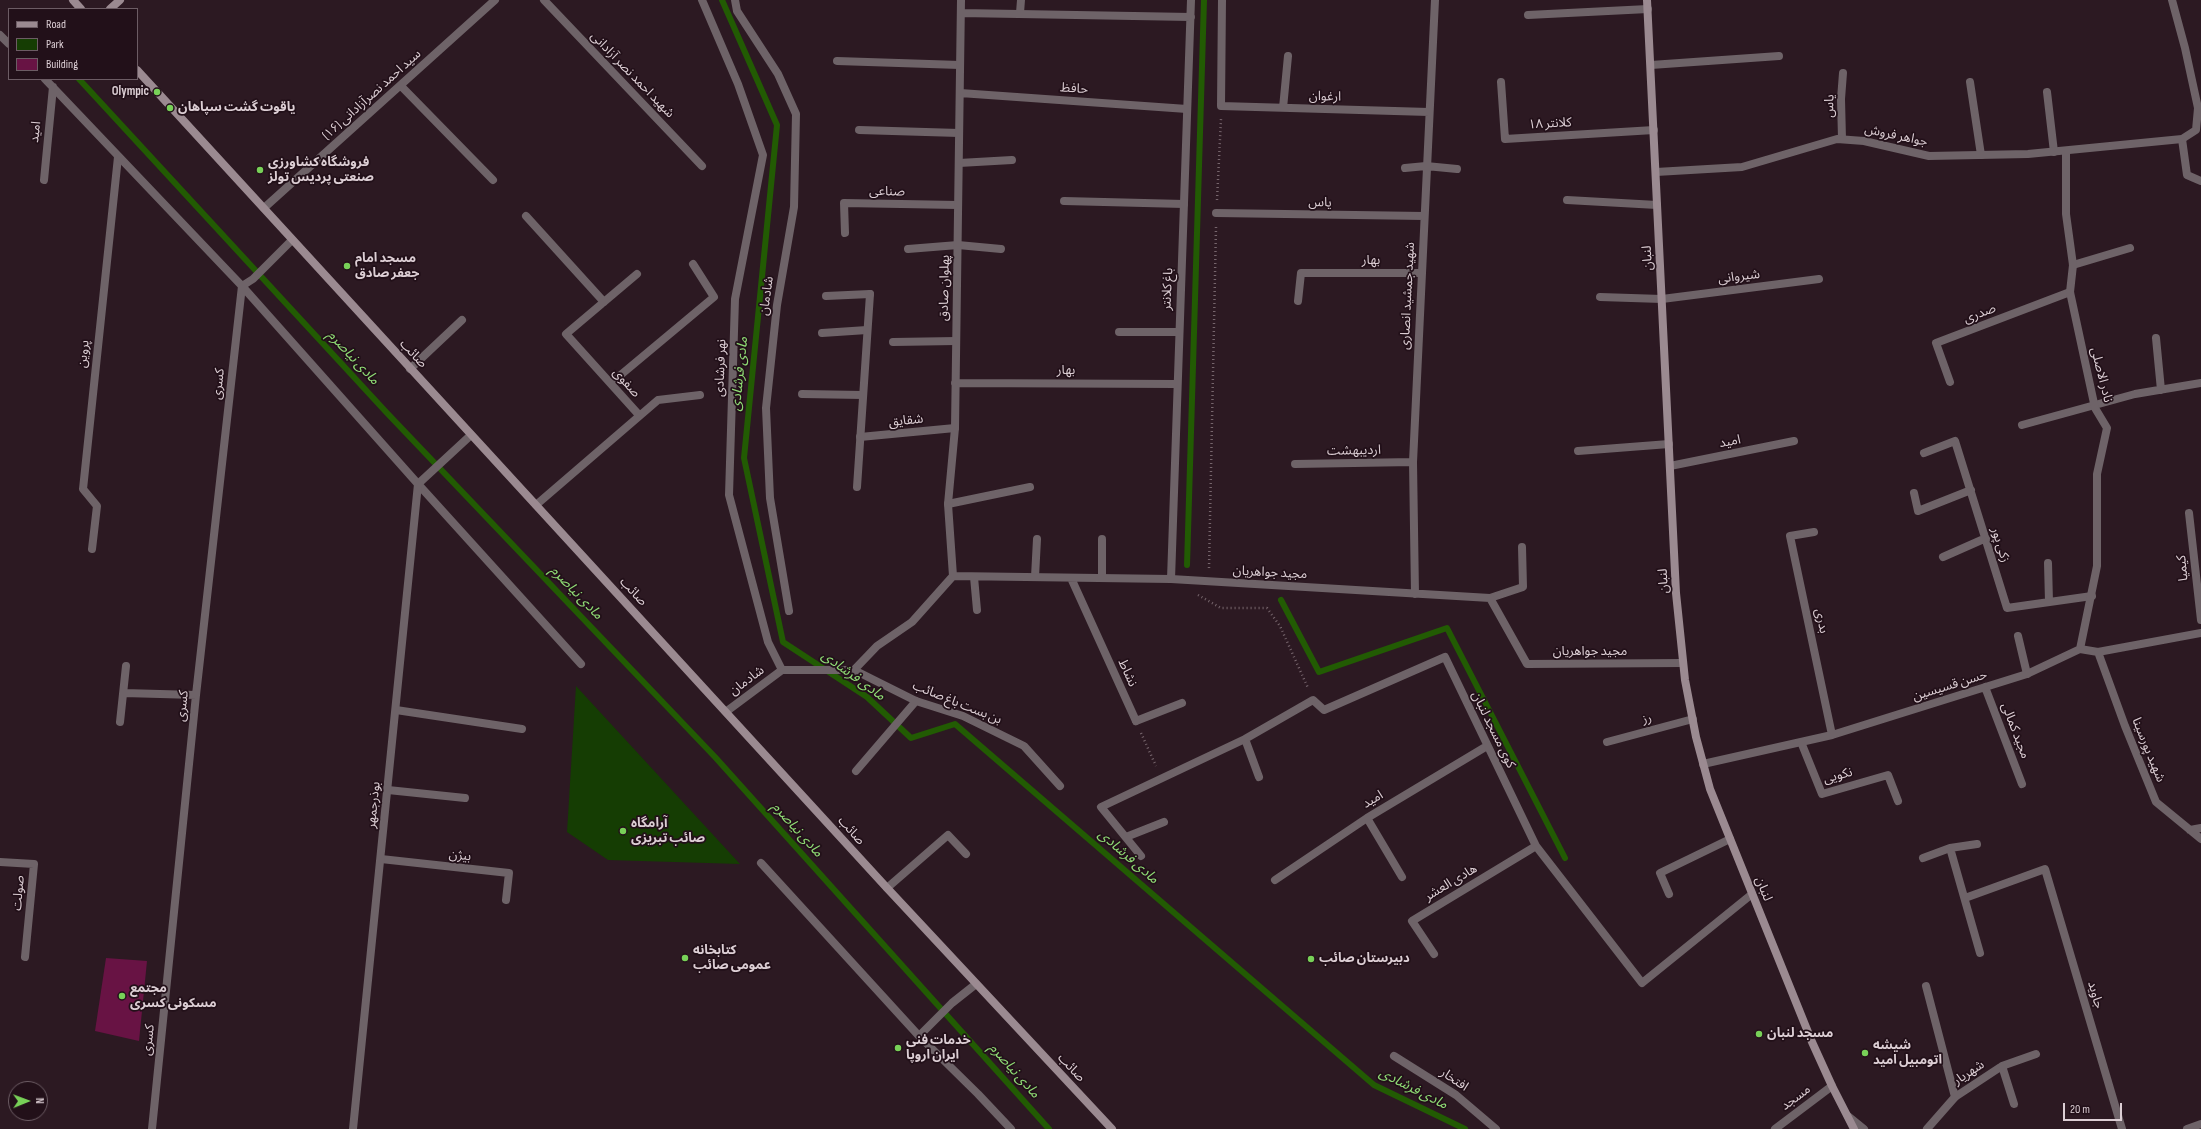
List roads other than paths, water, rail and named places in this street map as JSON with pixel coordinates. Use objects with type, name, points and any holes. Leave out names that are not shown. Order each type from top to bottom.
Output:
[{"type":"main road","points":[[73,0],[80,8]]},
{"type":"main road","points":[[111,8],[120,0]]},
{"type":"main road","name":"لنبان","points":[[1647,0],[1676,593],[1683,663],[1693,719],[1710,789],[1832,1086],[1854,1129]]},
{"type":"main road","name":"صائب","points":[[138,71],[410,369],[727,711],[887,888],[1112,1129]]},
{"type":"street","name":"سید احمد نصرآزادانی (۱۶)","points":[[264,208],[495,0]]},
{"type":"street","name":"شهید احمد نصر آزادانی","points":[[544,0],[702,166]]},
{"type":"street","name":"نهر فرشادی","points":[[702,0],[738,84],[763,155],[735,299],[729,494],[768,642],[782,670]]},
{"type":"street","name":"شادمان","points":[[736,0],[737,11],[778,74],[796,114],[794,207],[777,305],[766,408],[770,498],[789,611]]},
{"type":"street","name":"پهلوان صادق","points":[[952,576],[948,504],[955,428],[961,0]]},
{"type":"street","points":[[1020,14],[1021,0]]},
{"type":"street","name":"باغ کلانتر","points":[[1171,580],[1176,384],[1191,0]]},
{"type":"street","name":"ارغوان","points":[[1222,0],[1221,106],[1429,112]]},
{"type":"street","name":"شهید جمشید انصاری","points":[[1415,594],[1413,462],[1435,0]]},
{"type":"street","points":[[2172,0],[2200,107],[2196,130],[2182,139],[2187,175],[2201,181]]},
{"type":"street","points":[[1528,15],[1648,9]]},
{"type":"street","points":[[961,13],[1190,17]]},
{"type":"street","points":[[0,35],[8,43]]},
{"type":"street","points":[[1283,108],[1288,56]]},
{"type":"street","points":[[1651,65],[1779,56]]},
{"type":"street","points":[[837,61],[960,65]]},
{"type":"street","name":"یاس","points":[[1842,139],[1841,99],[1843,73]]},
{"type":"street","points":[[46,80],[242,286],[581,664]]},
{"type":"street","name":"کلانتر ۱۸","points":[[1501,82],[1504,139],[1654,130]]},
{"type":"street","points":[[1970,82],[1982,155]]},
{"type":"street","points":[[400,86],[493,180]]},
{"type":"street","name":"امید","points":[[44,180],[53,87]]},
{"type":"street","points":[[2048,92],[2054,152]]},
{"type":"street","name":"حافظ","points":[[960,93],[1187,109]]},
{"type":"street","points":[[859,130],[959,133]]},
{"type":"street","name":"جواهر فروش","points":[[1656,172],[1742,167],[1803,148],[1842,139],[1864,141],[1929,156],[2054,152],[2182,139]]},
{"type":"street","name":"نادر الاصلی","points":[[2066,151],[2066,214],[2073,264],[2070,292],[2095,404],[2107,428],[2097,474],[2097,566],[2080,649]]},
{"type":"street","name":"پروین","points":[[92,549],[97,506],[83,489],[118,157]]},
{"type":"street","points":[[959,163],[1012,160]]},
{"type":"street","points":[[1405,168],[1426,166],[1457,169]]},
{"type":"street","points":[[1567,200],[1657,205]]},
{"type":"street","points":[[1064,201],[1184,204]]},
{"type":"street","name":"صناعی","points":[[845,233],[844,203],[958,206]]},
{"type":"street","name":"یاس","points":[[1216,213],[1424,216]]},
{"type":"street","points":[[526,216],[604,302]]},
{"type":"street","points":[[242,286],[253,279],[292,240]]},
{"type":"street","points":[[908,249],[958,245],[1001,249]]},
{"type":"street","points":[[2073,264],[2130,248]]},
{"type":"street","points":[[611,383],[714,297],[693,264]]},
{"type":"street","name":"بهار","points":[[1298,301],[1301,273],[1421,273]]},
{"type":"street","name":"صفوی","points":[[536,505],[639,415],[566,334],[637,274]]},
{"type":"street","name":"شیروانی","points":[[1600,297],[1662,299],[1820,279]]},
{"type":"street","name":"کسری","points":[[152,1129],[196,695],[242,286]]},
{"type":"street","name":"صدری","points":[[1950,382],[1936,343],[2070,292]]},
{"type":"street","points":[[826,296],[870,294],[857,487]]},
{"type":"street","points":[[410,369],[462,320]]},
{"type":"street","points":[[822,333],[867,330]]},
{"type":"street","points":[[1119,332],[1178,332]]},
{"type":"street","points":[[2156,338],[2161,390]]},
{"type":"street","points":[[892,342],[956,341]]},
{"type":"street","name":"بهار","points":[[955,383],[1176,384]]},
{"type":"street","points":[[2022,425],[2095,404],[2201,383]]},
{"type":"street","points":[[802,394],[863,395]]},
{"type":"street","points":[[639,415],[658,400],[700,395]]},
{"type":"street","name":"شقایق","points":[[860,437],[955,428]]},
{"type":"street","points":[[418,484],[471,435]]},
{"type":"street","name":"امید","points":[[1670,466],[1794,441]]},
{"type":"street","name":"زکی پور","points":[[1924,453],[1955,441],[2008,608],[2092,596]]},
{"type":"street","points":[[1578,451],[1669,444]]},
{"type":"street","name":"اردیبهشت","points":[[1295,464],[1413,462]]},
{"type":"street","name":"بوذرجمهر","points":[[353,1129],[418,484]]},
{"type":"street","points":[[948,504],[1030,487]]},
{"type":"street","points":[[1914,493],[1918,511],[1971,490]]},
{"type":"street","name":"کیمیا","points":[[2189,513],[2201,620]]},
{"type":"street","name":"بدری","points":[[1814,532],[1790,536],[1832,735]]},
{"type":"street","points":[[1943,557],[1986,538]]},
{"type":"street","points":[[1035,577],[1037,539]]},
{"type":"street","points":[[1102,539],[1102,578]]},
{"type":"street","points":[[1490,598],[1523,587],[1522,547]]},
{"type":"street","points":[[2048,563],[2049,602]]},
{"type":"street","points":[[782,670],[854,670],[877,646],[912,622],[952,576]]},
{"type":"street","name":"مجید جواهریان","points":[[952,576],[1209,581],[1490,598],[1528,664],[1683,663]]},
{"type":"street","points":[[974,577],[977,610]]},
{"type":"street","name":"نشاط","points":[[1071,578],[1136,722],[1182,703]]},
{"type":"street","points":[[2080,649],[2098,652],[2201,633]]},
{"type":"street","points":[[2018,636],[2027,674]]},
{"type":"street","name":"حسن قسیسین","points":[[1703,764],[1832,735],[2027,674],[2080,649]]},
{"type":"street","name":"شهید پورسینا","points":[[2098,652],[2125,726],[2156,802],[2201,839]]},
{"type":"street","name":"کوی مسجد لنبان","points":[[1245,739],[1313,700],[1324,710],[1445,657],[1536,846],[1642,983],[1752,894]]},
{"type":"street","points":[[120,722],[126,666]]},
{"type":"street","name":"شادمان","points":[[727,711],[782,670]]},
{"type":"street","name":"بن بست باغ صائب","points":[[854,670],[916,700],[962,716],[1024,746],[1060,786]]},
{"type":"street","name":"مجید کمالی","points":[[1985,687],[2022,784]]},
{"type":"street","points":[[124,693],[196,695]]},
{"type":"street","points":[[856,771],[916,700]]},
{"type":"street","points":[[396,710],[522,729]]},
{"type":"street","name":"رز","points":[[1607,742],[1693,719]]},
{"type":"street","points":[[1141,856],[1101,807],[1245,739],[1259,778]]},
{"type":"street","name":"نکویی","points":[[1801,742],[1822,794],[1888,775],[1898,801]]},
{"type":"street","name":"امید","points":[[1275,880],[1367,818],[1487,746]]},
{"type":"street","points":[[388,790],[465,798]]},
{"type":"street","points":[[1367,818],[1402,877]]},
{"type":"street","points":[[1126,837],[1164,822]]},
{"type":"street","points":[[2190,830],[2201,828]]},
{"type":"street","points":[[887,888],[948,835],[966,854]]},
{"type":"street","points":[[1669,894],[1660,873],[1730,839]]},
{"type":"street","points":[[1923,858],[1950,848],[1977,844]]},
{"type":"street","name":"هادی العشر","points":[[1434,954],[1412,921],[1536,846]]},
{"type":"street","points":[[1950,848],[1980,953]]},
{"type":"street","name":"بیژن","points":[[381,859],[509,873],[506,900]]},
{"type":"street","name":"صولت","points":[[0,862],[34,864],[25,957]]},
{"type":"street","points":[[761,863],[919,1036],[1011,1129]]},
{"type":"street","name":"جاوید","points":[[1964,898],[2045,869],[2122,1129]]},
{"type":"street","points":[[919,1036],[952,1003],[976,984]]},
{"type":"street","points":[[1926,986],[1955,1097]]},
{"type":"street","name":"شهریار","points":[[1927,1129],[1955,1097],[2002,1066],[2036,1054]]},
{"type":"street","name":"افتخار","points":[[1394,1056],[1456,1095],[1496,1129]]},
{"type":"street","points":[[2002,1066],[2014,1104]]},
{"type":"street","name":"مسجد","points":[[1775,1129],[1832,1086]]},
{"type":"street","points":[[1848,1116],[1864,1129]]},
{"type":"street","points":[[2187,1129],[2201,1124]]},
{"type":"waterway","name":"مادی فرشادی","points":[[722,0],[777,125],[744,458],[783,642],[867,697],[911,738],[955,724],[1374,1085],[1465,1129]]},
{"type":"waterway","points":[[1187,565],[1204,0]]},
{"type":"waterway","name":"مادی نیاصرم","points":[[80,80],[387,413],[715,757],[1049,1129]]},
{"type":"waterway","points":[[1281,600],[1319,672],[1447,628],[1565,858]]},
{"type":"place","name":"Olympic","points":[[157,92]]},
{"type":"place","name":"یاقوت گشت سپاهان","points":[[170,108]]},
{"type":"place","name":"فروشگاه کشاورزی صنعتی پردیس تولز","points":[[260,170]]},
{"type":"place","name":"مسجد امام جعفر صادق","points":[[347,266]]},
{"type":"place","name":"آرامگاه صائب تبریزی","points":[[623,831]]},
{"type":"place","name":"کتابخانه عمومی صائب","points":[[685,958]]},
{"type":"place","name":"دبیرستان صائب","points":[[1311,959]]},
{"type":"place","name":"مجتمع مسکونی کسری","points":[[122,996]]},
{"type":"place","name":"مسجد لنبان","points":[[1759,1034]]},
{"type":"place","name":"خدمات فنی ایران اروپا","points":[[898,1048]]},
{"type":"place","name":"شیشه اتومبیل امید","points":[[1865,1053]]}]
